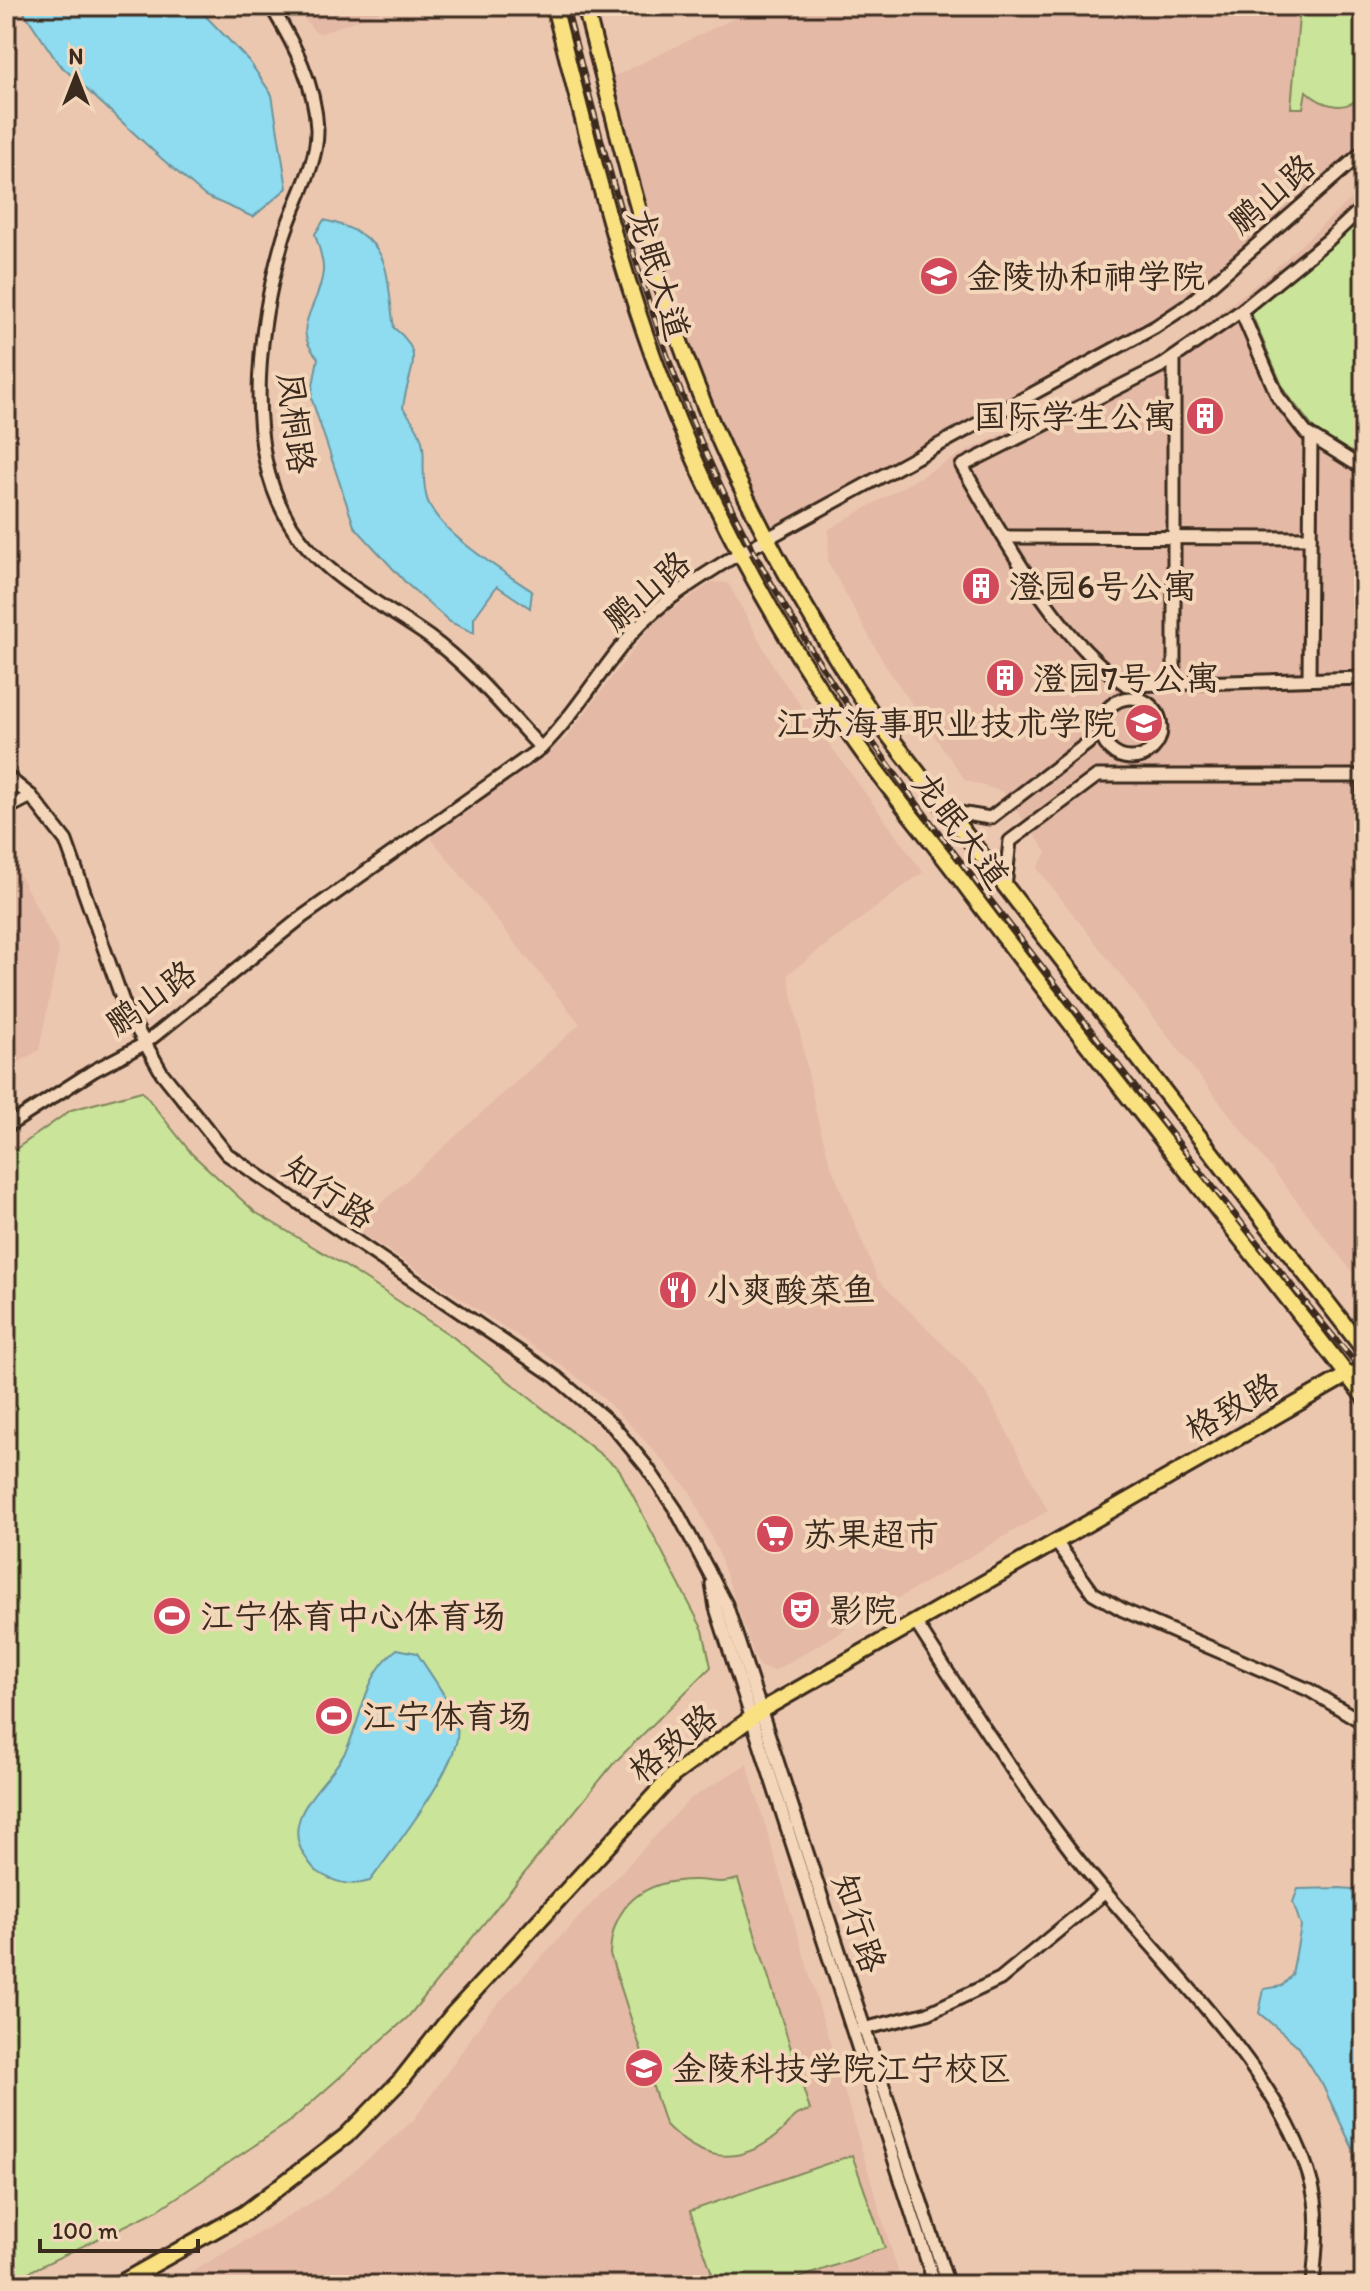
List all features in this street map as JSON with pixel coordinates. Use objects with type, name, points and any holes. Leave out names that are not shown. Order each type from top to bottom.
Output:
[{"type":"main road","name":"龙眠大道","points":[[554,6],[619,257],[651,353],[688,445],[741,554],[804,664],[853,739],[1364,1397]]},
{"type":"main road","name":"龙眠大道","points":[[585,6],[648,247],[680,341],[716,433],[824,641],[873,715],[1364,1350]]},
{"type":"main road","name":"格致路","points":[[117,2285],[245,2213],[346,2136],[401,2080],[452,2015],[673,1775],[757,1714],[1347,1375],[1364,1371]]},
{"type":"street","name":"凤桐路","points":[[271,6],[298,49],[317,132],[309,169],[283,239],[260,361],[266,459],[282,510],[307,551],[373,602],[430,638],[464,667],[541,748]]},
{"type":"street","name":"鹏山路","points":[[6,1127],[93,1071],[144,1044],[302,917],[541,748],[569,720],[635,630],[680,592],[741,554],[1155,327],[1188,305],[1364,151]]},
{"type":"street","points":[[1364,206],[1241,311],[1174,358],[962,466],[1004,537],[1072,636],[1110,674],[1127,685],[1364,678]]},
{"type":"street","points":[[1241,311],[1278,397],[1311,437],[1364,469]]},
{"type":"street","points":[[1174,358],[1174,683]]},
{"type":"street","points":[[1309,679],[1311,437]]},
{"type":"street","points":[[1004,537],[1310,538]]},
{"type":"street","points":[[1126,698],[1127,685]]},
{"type":"street","points":[[1126,698],[1136,698],[1153,707],[1161,724],[1161,734],[1150,752],[1131,759],[1111,751],[1101,733],[1101,724],[1109,707],[1126,698]]},
{"type":"street","points":[[947,811],[990,818],[1101,733]]},
{"type":"street","points":[[1131,759],[1131,776]]},
{"type":"street","name":"知行路","points":[[6,776],[31,796],[49,817],[70,851],[126,1010],[144,1044],[172,1085],[227,1154],[556,1377],[613,1426],[676,1510],[712,1580],[716,1608],[757,1714],[948,2285]]},
{"type":"street","points":[[1005,887],[1010,841],[1097,776],[1364,776],[1364,822]]},
{"type":"street","points":[[6,809],[31,796]]},
{"type":"street","points":[[1056,1542],[1093,1593],[1113,1605],[1309,1690],[1364,1723]]},
{"type":"street","points":[[916,1623],[975,1715],[1104,1893],[1171,1966],[1268,2090],[1302,2155],[1315,2200],[1317,2243],[1313,2285]]},
{"type":"street","name":"知行路","points":[[757,1714],[935,2285]]},
{"type":"street","points":[[863,2029],[928,2013],[1000,1979],[1104,1893]]},
{"type":"shaded area","points":[[294,6],[395,6],[322,33],[315,32]]},
{"type":"shaded area","name":"金陵协和神学院","points":[[759,6],[1364,6],[1364,151],[1188,305],[769,539],[680,341],[605,81]]},
{"type":"shaded area","name":"江苏海事职业技术学院","points":[[1364,187],[1364,1287],[1037,868],[1047,852],[1003,792],[965,780],[885,665],[828,562],[829,529],[957,456],[1172,350],[1268,275]]},
{"type":"shaded area","points":[[712,582],[728,583],[778,674],[923,872],[788,974],[817,1117],[831,1166],[878,1280],[965,1366],[988,1396],[1048,1511],[774,1671],[761,1667],[755,1658],[719,1554],[690,1491],[636,1431],[598,1393],[554,1360],[354,1228],[580,1024],[431,838],[565,739],[655,621]]},
{"type":"shaded area","points":[[6,849],[59,950],[39,1050],[6,1070]]},
{"type":"shaded area","name":"金陵科技学院江宁校区","points":[[747,1764],[902,2285],[169,2285],[326,2194],[413,2121],[487,2015],[690,1799]]},
{"type":"green space","points":[[1300,6],[1364,6],[1364,92],[1358,99],[1335,106],[1320,101],[1306,91],[1303,108],[1291,108]]},
{"type":"green space","points":[[1364,213],[1364,463],[1315,430],[1284,390],[1251,313]]},
{"type":"green space","name":"江宁体育场","points":[[142,1091],[192,1154],[255,1212],[342,1264],[453,1337],[619,1469],[703,1630],[711,1667],[613,1764],[408,2017],[288,2123],[158,2210],[6,2283],[6,1156],[71,1110]]},
{"type":"green space","points":[[738,1879],[810,2110],[794,2118],[761,2146],[746,2153],[718,2155],[691,2145],[665,2124],[610,1954],[617,1921],[634,1898],[646,1890],[676,1881],[720,1882]]},
{"type":"green space","points":[[852,2155],[885,2248],[779,2285],[716,2285],[690,2211]]},
{"type":"water","points":[[20,6],[196,6],[249,61],[272,95],[287,188],[253,217],[205,196],[58,63]]},
{"type":"water","points":[[324,220],[363,236],[375,246],[382,258],[394,328],[404,337],[413,355],[403,408],[422,442],[424,481],[431,508],[441,522],[471,549],[532,591],[530,608],[497,586],[474,618],[474,633],[450,622],[407,584],[354,526],[311,397],[318,358],[309,347],[306,326],[321,284],[322,257],[315,234]]},
{"type":"water","points":[[397,1649],[417,1653],[440,1689],[451,1708],[457,1728],[456,1743],[424,1806],[370,1881],[343,1883],[313,1868],[298,1842],[298,1827],[310,1799],[348,1746],[366,1693],[378,1670]]},
{"type":"water","points":[[1298,1889],[1364,1890],[1364,2172],[1322,2084],[1298,2046],[1259,2013],[1264,1989],[1282,1986],[1292,1975],[1301,1926],[1293,1902]]},
{"type":"railway","points":[[566,6],[633,251],[673,371],[722,488],[791,616],[870,738],[955,854],[1202,1173],[1364,1373]]},
{"type":"place","name":"金陵协和神学院","points":[[939,276]]},
{"type":"place","name":"国际学生公寓","points":[[1205,416]]},
{"type":"place","name":"澄园6号公寓","points":[[981,586]]},
{"type":"place","name":"澄园7号公寓","points":[[1005,678]]},
{"type":"place","name":"江苏海事职业技术学院","points":[[1144,723]]},
{"type":"place","name":"小爽酸菜鱼","points":[[678,1290]]},
{"type":"place","name":"苏果超市","points":[[775,1534]]},
{"type":"place","name":"影院","points":[[801,1610]]},
{"type":"place","name":"江宁体育中心体育场","points":[[172,1616]]},
{"type":"place","name":"江宁体育场","points":[[334,1716]]},
{"type":"place","name":"金陵科技学院江宁校区","points":[[644,2068]]}]
